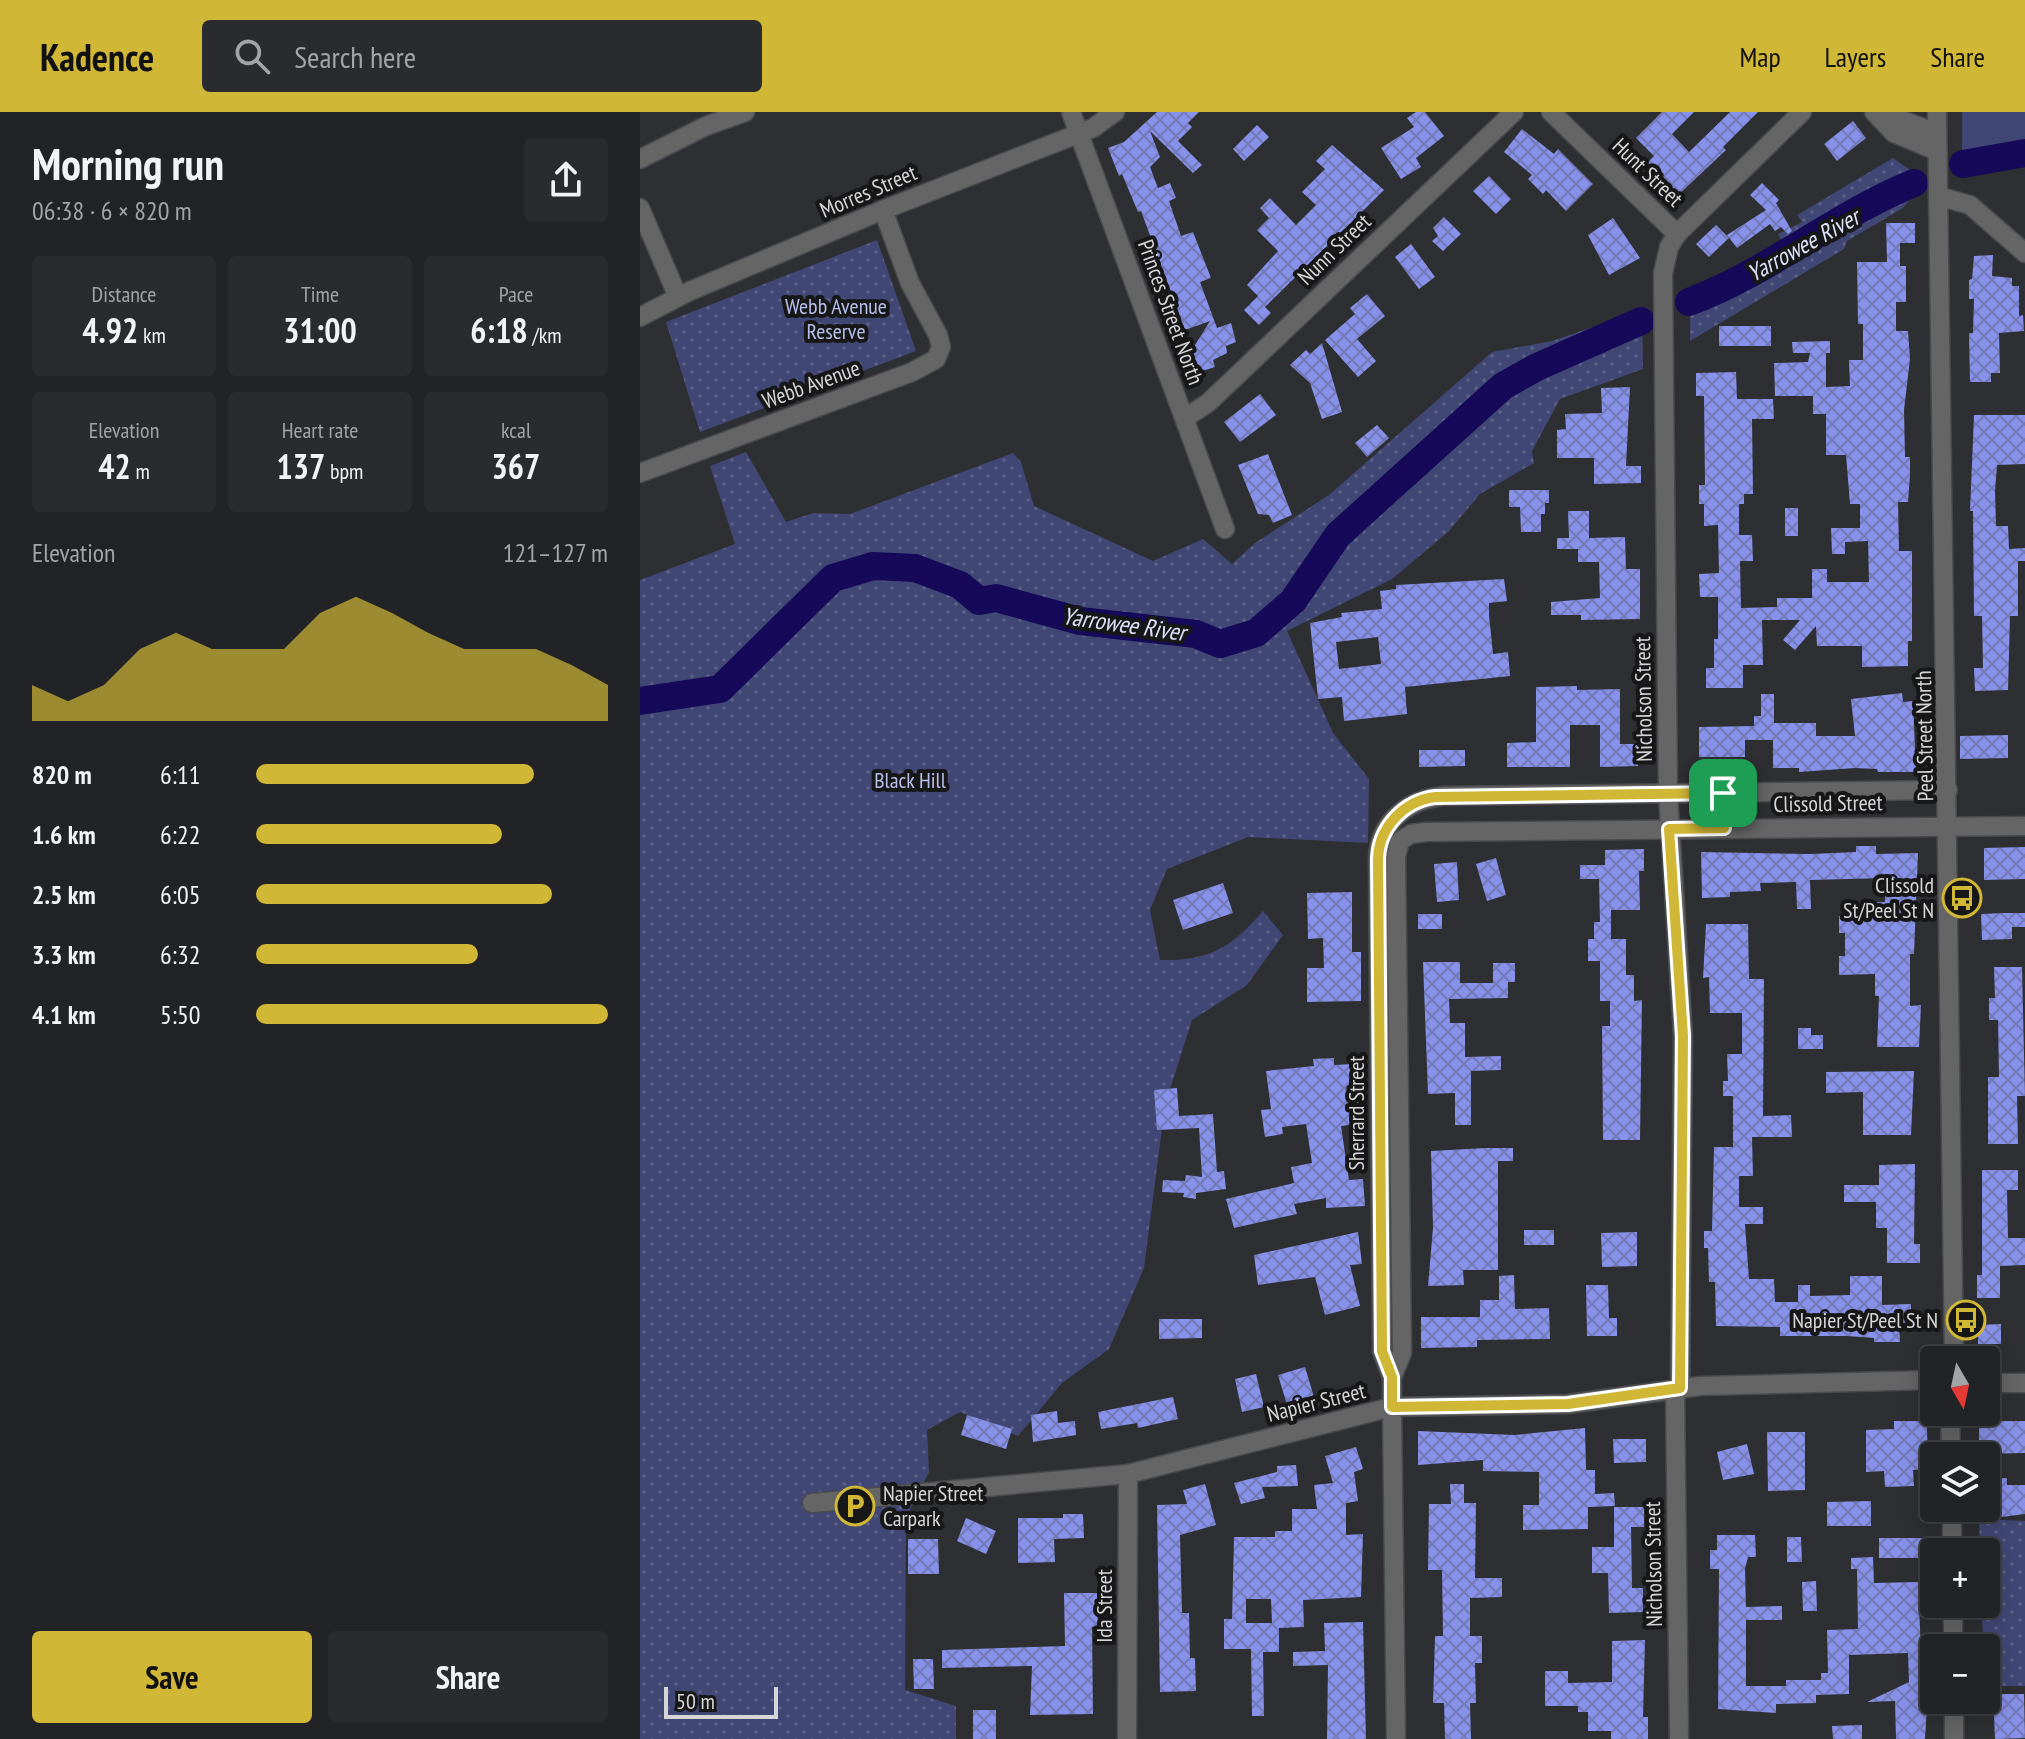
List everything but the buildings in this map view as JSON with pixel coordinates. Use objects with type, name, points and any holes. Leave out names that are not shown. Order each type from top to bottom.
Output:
[{"type":"street","points":[[640,159],[719,121],[745,112]]},
{"type":"street","name":"Princes Street North","points":[[1071,112],[1225,529]]},
{"type":"street","name":"Morres Street","points":[[640,317],[678,297],[883,210],[1079,133],[1115,112]]},
{"type":"street","name":"Nunn Street","points":[[1185,418],[1208,403],[1514,112]]},
{"type":"street","name":"Hunt Street","points":[[1551,112],[1677,234]]},
{"type":"street","name":"Nicholson Street","points":[[1679,1739],[1677,1388],[1683,1036],[1668,794],[1662,326],[1664,264],[1677,234],[1802,112]]},
{"type":"street","points":[[1877,112],[1937,149]]},
{"type":"street","name":"Peel Street North","points":[[1937,112],[1954,1346]]},
{"type":"street","points":[[1938,190],[1970,205],[2025,253]]},
{"type":"street","points":[[640,208],[678,297]]},
{"type":"street","name":"Webb Avenue","points":[[640,473],[912,372],[936,359],[941,347],[938,335],[910,283],[883,210]]},
{"type":"street","name":"Clissold Street","points":[[1421,799],[1444,796],[1948,790]]},
{"type":"street","points":[[1723,793],[1719,811],[1724,828]]},
{"type":"street","points":[[1609,794],[1615,812],[1611,829]]},
{"type":"street","points":[[1421,799],[1420,817],[1426,832]]},
{"type":"street","points":[[1388,847],[1392,821],[1421,799]]},
{"type":"street","name":"Clissold Street","points":[[1388,847],[1406,835],[1426,832],[2025,826]]},
{"type":"street","name":"Sherrard Street","points":[[1388,847],[1402,1353],[1392,1377],[1396,1739]]},
{"type":"street","name":"Napier Street","points":[[812,1503],[1128,1474],[1392,1407],[1568,1404],[1677,1388],[1920,1381]]},
{"type":"street","points":[[2000,1383],[2025,1383]]},
{"type":"street","name":"Ida Street","points":[[1127,1739],[1128,1474]]},
{"type":"street","points":[[1954,1714],[1954,1739]]},
{"type":"green space","points":[[1962,112],[2025,112],[2025,141],[1962,151]]},
{"type":"green space","points":[[1893,158],[1913,172],[1919,189],[1903,208],[1847,241],[1844,249],[1690,341],[1690,290],[1783,244],[1778,234],[1802,222],[1797,215]]},
{"type":"green space","name":"Webb Avenue Reserve","points":[[877,240],[916,351],[700,432],[666,322]]},
{"type":"green space","name":"Black Hill","points":[[1642,310],[1643,369],[1560,399],[1532,451],[1534,463],[1480,494],[1449,531],[1392,579],[1287,631],[1333,733],[1369,779],[1368,843],[1248,837],[1167,869],[1150,910],[1160,960],[1192,958],[1218,950],[1263,911],[1283,935],[1247,985],[1192,1020],[1165,1105],[1144,1268],[1109,1349],[1062,1383],[1018,1436],[960,1412],[927,1430],[929,1472],[906,1518],[905,1690],[956,1706],[956,1739],[640,1739],[640,580],[735,544],[710,466],[746,452],[786,522],[813,513],[850,514],[1013,453],[1021,462],[1034,506],[1153,561],[1203,539],[1232,564],[1255,543],[1329,495],[1492,352],[1552,341]]},
{"type":"green space","points":[[2025,1521],[2025,1686],[2000,1686],[2000,1634],[1983,1634],[1982,1618],[2000,1618],[2000,1538],[1980,1538],[1979,1522]]},
{"type":"waterway","name":"Yarrowee River","points":[[1963,164],[2025,153]]},
{"type":"waterway","name":"Yarrowee River","points":[[1689,302],[1748,275],[1857,211],[1914,183]]},
{"type":"waterway","name":"Yarrowee River","points":[[640,701],[720,689],[833,578],[873,566],[915,568],[960,585],[979,601],[996,598],[1080,621],[1196,634],[1220,644],[1256,633],[1293,601],[1338,535],[1503,386],[1537,367],[1641,321]]},
{"type":"place","name":"Clissold St/Peel St N","points":[[1962,898]]},
{"type":"place","name":"Napier St/Peel St N","points":[[1966,1320]]},
{"type":"place","name":"Napier Street Carpark","points":[[855,1506]]},
{"type":"route","points":[[1723,793],[1719,811],[1724,828],[1669,829],[1683,1036],[1680,1388],[1568,1404],[1392,1407],[1392,1377],[1382,1351],[1378,850],[1383,834],[1406,807],[1421,799],[1435,797],[1723,793]]}]
